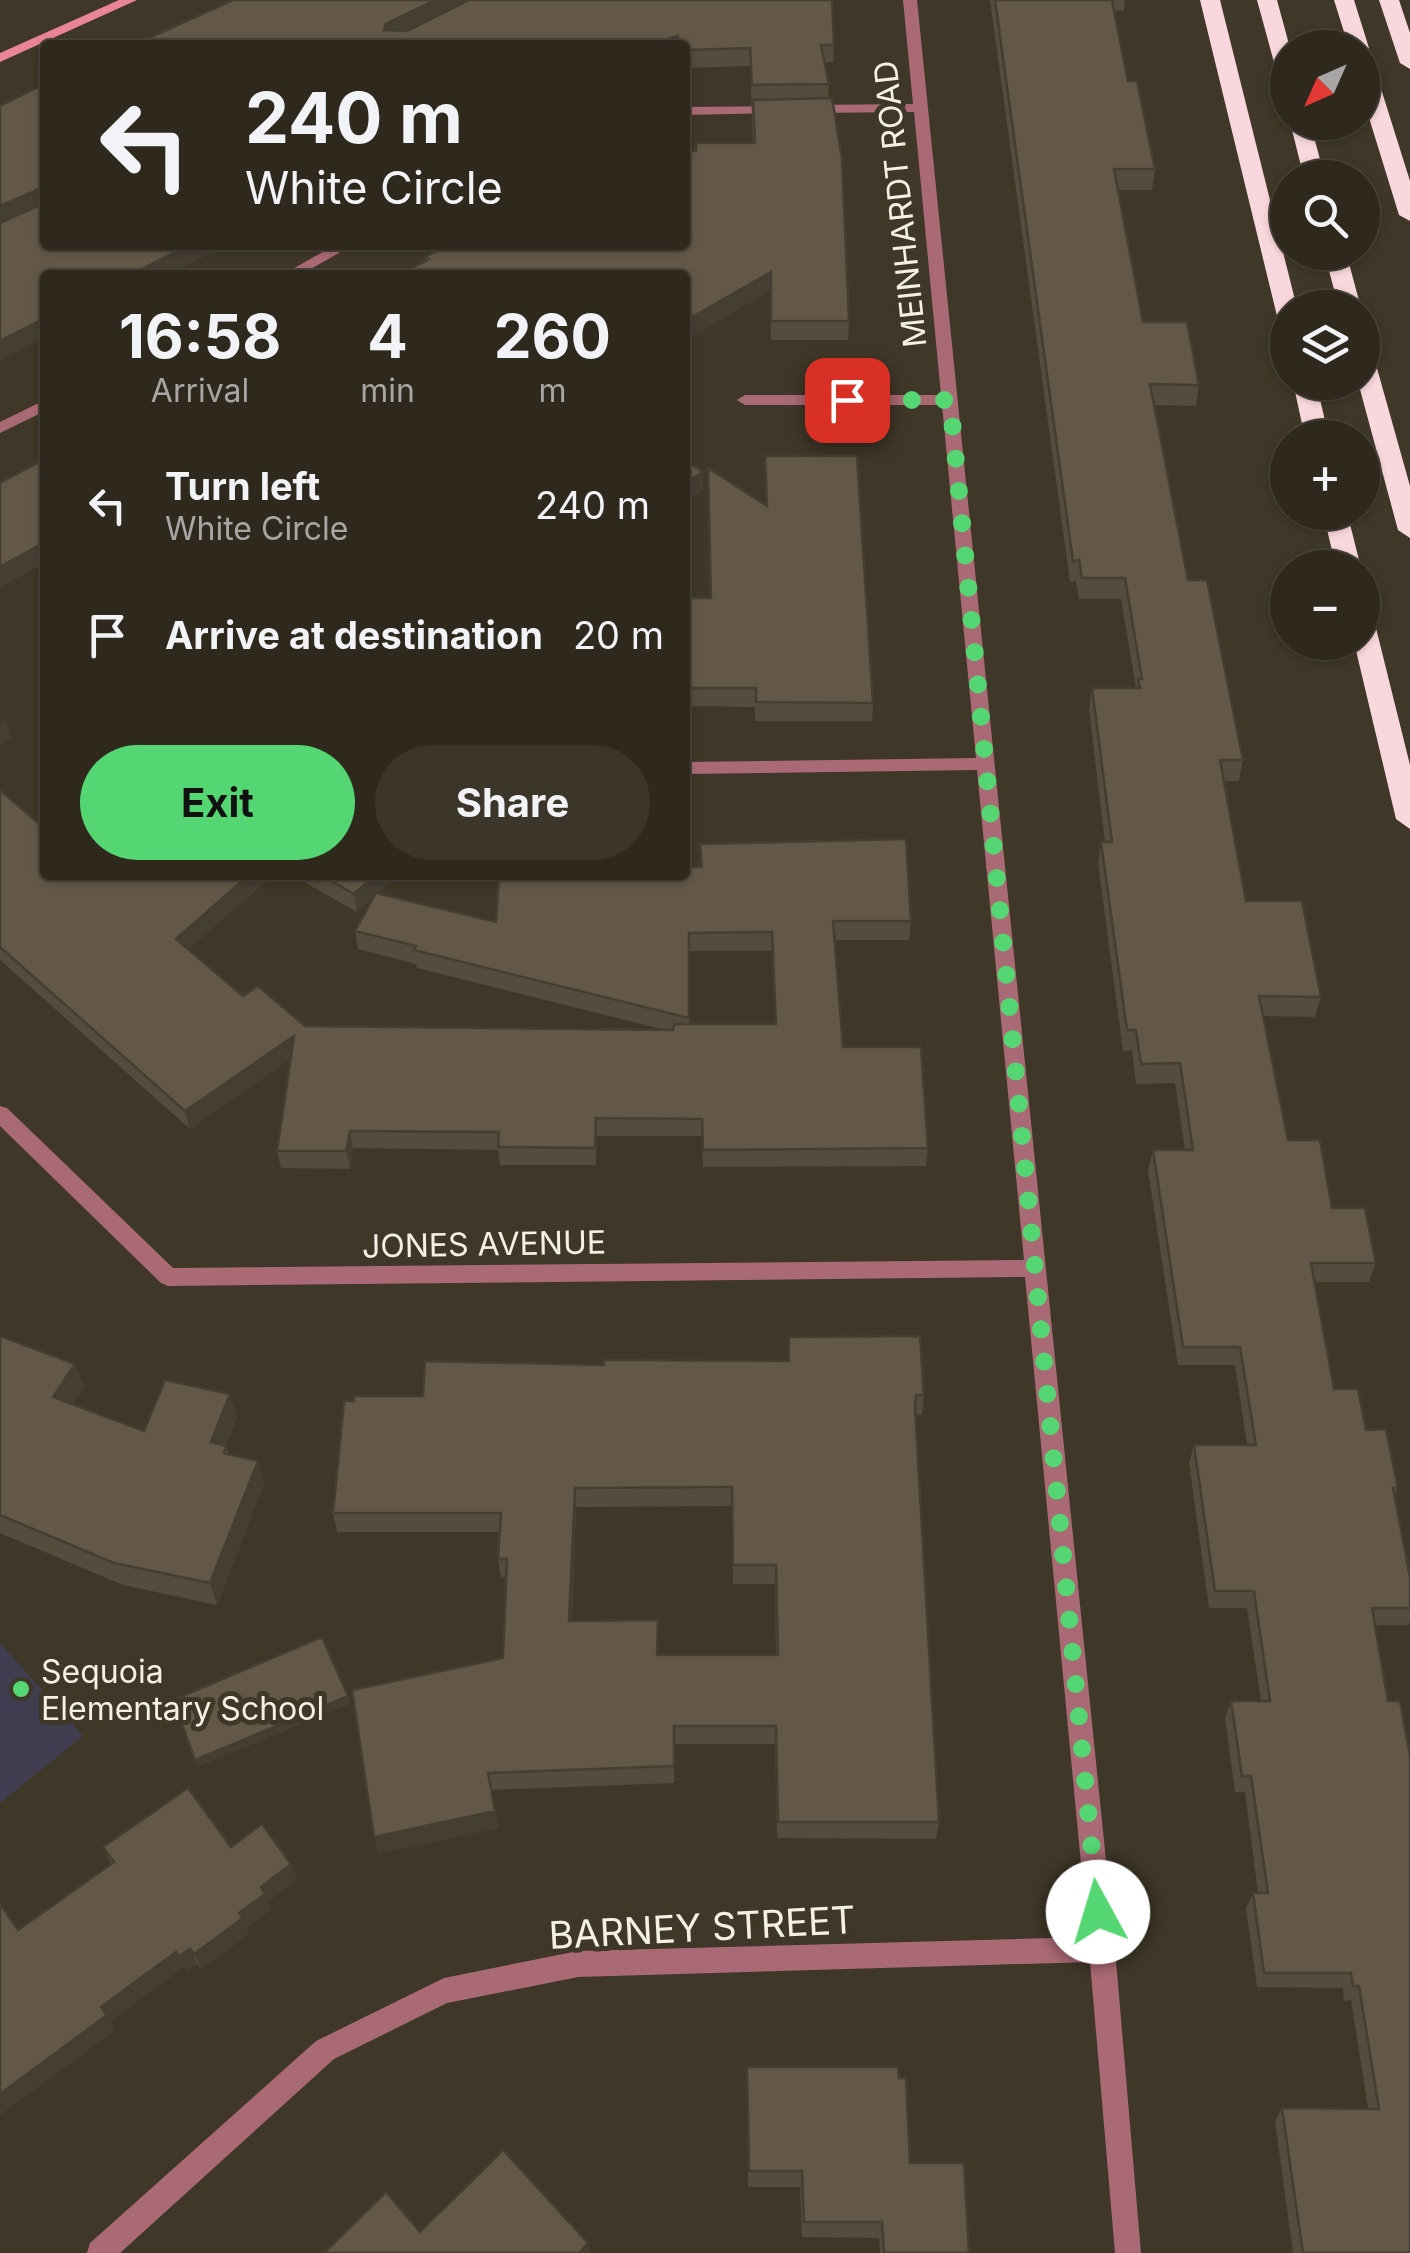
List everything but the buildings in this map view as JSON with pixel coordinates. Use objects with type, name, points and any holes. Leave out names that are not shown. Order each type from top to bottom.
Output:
[{"type":"highway","points":[[1210,0],[1282,290]]},
{"type":"highway","points":[[1267,0],[1275,30]]},
{"type":"highway","points":[[1344,0],[1353,30]]},
{"type":"highway","points":[[1389,0],[1410,63]]},
{"type":"highway","points":[[1380,118],[1410,214]]},
{"type":"highway","points":[[1375,400],[1410,530]]},
{"type":"highway","points":[[1371,660],[1410,819]]},
{"type":"main road","points":[[40,40],[130,0]]},
{"type":"main road","points":[[0,58],[40,40]]},
{"type":"street","name":"MEINHARDT ROAD","points":[[910,0],[1102,1949],[1128,2253]]},
{"type":"street","points":[[690,112],[920,108]]},
{"type":"street","points":[[298,270],[336,250]]},
{"type":"street","points":[[745,400],[950,400]]},
{"type":"street","points":[[0,428],[40,407]]},
{"type":"street","points":[[690,768],[985,764]]},
{"type":"street","name":"JONES AVENUE","points":[[0,1114],[168,1277],[1035,1268]]},
{"type":"street","name":"BARNEY STREET","points":[[100,2253],[324,2050],[444,1991],[578,1964],[1102,1949]]},
{"type":"shaded area","name":"Sequoia Elementary School","points":[[0,1643],[83,1736],[0,1803]]},
{"type":"place","name":"Sequoia Elementary School","points":[[21,1689]]},
{"type":"route","points":[[847,400],[950,400],[1098,1912]]}]
